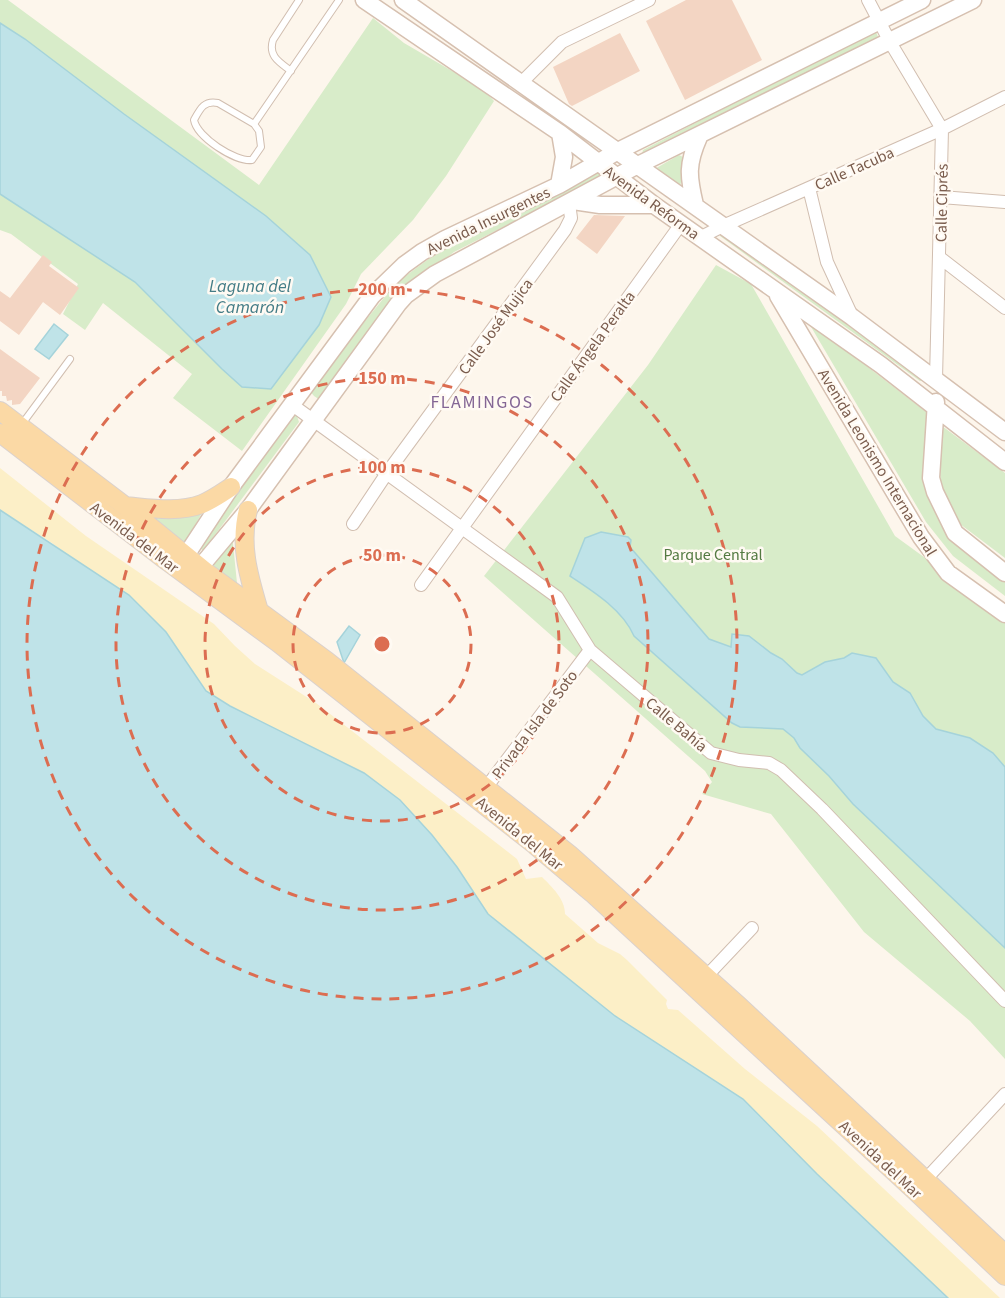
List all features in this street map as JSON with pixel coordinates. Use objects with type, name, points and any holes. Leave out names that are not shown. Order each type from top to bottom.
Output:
[{"type":"main road","name":"Avenida Reforma","points":[[364,0],[385,6],[477,77],[560,133],[654,205],[881,365],[1005,462]]},
{"type":"main road","name":"Avenida Reforma","points":[[403,0],[852,317],[1005,432]]},
{"type":"main road","name":"Avenida Insurgentes","points":[[188,567],[231,487],[372,296],[404,265],[444,239],[559,185],[618,151],[922,0]]},
{"type":"main road","name":"Avenida Insurgentes","points":[[188,567],[248,510],[406,295],[450,264],[638,165],[973,0]]},
{"type":"main road","points":[[477,77],[492,62]]},
{"type":"main road","points":[[559,185],[564,157],[560,133]]},
{"type":"main road","points":[[695,205],[688,169],[699,136]]},
{"type":"main road","points":[[571,202],[654,205]]},
{"type":"main road","name":"Avenida Leonismo Internacional","points":[[774,290],[921,537],[948,573],[1005,614]]},
{"type":"main road","points":[[936,379],[936,409]]},
{"type":"main road","name":"Avenida Leonismo Internacional","points":[[936,409],[931,478],[935,492],[955,533],[1005,573]]},
{"type":"main road","name":"Avenida del Mar","points":[[0,411],[124,506],[188,567],[277,642],[482,793]]},
{"type":"main road","name":"Avenida del Mar","points":[[2,435],[188,567],[259,611],[482,793],[592,893],[700,983],[920,1184],[1005,1254]]},
{"type":"main road","points":[[124,506],[186,508],[200,505],[231,487]]},
{"type":"main road","points":[[248,510],[244,527],[245,556],[259,611]]},
{"type":"main road","name":"Avenida del Mar","points":[[920,1184],[1005,1276]]},
{"type":"street","points":[[522,82],[562,42],[649,0]]},
{"type":"street","points":[[868,0],[890,42],[942,129]]},
{"type":"street","name":"Calle Tacuba","points":[[701,237],[942,129],[1005,97]]},
{"type":"street","name":"Calle Ciprés","points":[[936,379],[942,129]]},
{"type":"street","points":[[809,188],[827,262],[852,317]]},
{"type":"street","points":[[941,197],[1005,202]]},
{"type":"street","name":"Calle José Mujica","points":[[353,524],[387,473],[565,230],[570,218],[571,202]]},
{"type":"street","name":"Calle Ángela Peralta","points":[[421,585],[681,224]]},
{"type":"street","points":[[939,257],[1005,308]]},
{"type":"street","name":"Calle Bahía","points":[[291,404],[556,597],[590,650],[711,753],[739,760],[769,763],[781,770],[822,809],[1005,1001]]},
{"type":"street","name":"Privada Isla de Soto","points":[[482,793],[590,650]]},
{"type":"street","points":[[700,983],[752,928]]},
{"type":"street","points":[[920,1184],[1005,1094]]},
{"type":"lane","points":[[291,71],[277,61],[272,54],[271,47],[298,0]]},
{"type":"lane","points":[[254,124],[339,0]]},
{"type":"lane","points":[[211,101],[254,124],[259,131],[261,147],[252,160],[243,160],[233,158],[207,138],[195,126],[194,120],[200,110],[211,101]]},
{"type":"lane","points":[[2,435],[20,426],[70,359]]},
{"type":"green space","points":[[0,0],[8,0],[259,185],[373,18],[404,43],[483,89],[494,101],[446,176],[413,220],[361,274],[346,304],[242,451],[173,398],[192,374],[103,303],[85,330],[63,314],[78,284],[11,234],[0,230]]},
{"type":"green space","points":[[875,29],[878,37],[874,40],[641,158],[643,150],[699,121],[702,114]]},
{"type":"green space","points":[[679,155],[685,158],[680,188],[653,170]]},
{"type":"green space","points":[[603,165],[611,172],[454,252],[406,289],[320,400],[309,390],[396,283],[445,247]]},
{"type":"green space","points":[[722,232],[925,379],[920,381],[720,236]]},
{"type":"green space","name":"Parque Central","points":[[716,265],[751,284],[895,536],[1005,616],[1005,1059],[970,1021],[864,932],[771,814],[702,794],[712,782],[705,771],[484,576],[648,365]]},
{"type":"green space","points":[[807,320],[930,415],[927,487],[956,541],[1005,577],[1005,596],[953,556],[926,522]]},
{"type":"green space","points":[[289,416],[297,416],[299,422],[203,551],[197,544]]},
{"type":"green space","points":[[938,423],[1005,473],[1005,558],[960,524],[941,490]]},
{"type":"green space","points":[[154,511],[203,511],[185,543],[153,518]]},
{"type":"green space","points":[[232,534],[237,583],[233,584],[207,561]]},
{"type":"sand","points":[[0,468],[86,536],[214,624],[255,664],[316,703],[517,859],[526,879],[542,877],[560,898],[565,914],[598,943],[627,960],[667,1000],[668,1009],[678,1010],[745,1069],[817,1126],[1000,1298],[948,1298],[817,1174],[743,1099],[615,1016],[488,914],[457,867],[400,800],[364,773],[230,706],[206,691],[166,632],[52,543],[0,510]]},
{"type":"water","name":"Laguna del Camarón","points":[[0,23],[266,216],[310,255],[331,297],[319,325],[271,389],[242,387],[135,282],[0,194]]},
{"type":"water","points":[[54,324],[68,335],[49,359],[35,349]]},
{"type":"water","points":[[0,510],[129,595],[166,632],[206,691],[230,706],[364,773],[400,800],[457,867],[488,914],[615,1016],[743,1099],[817,1174],[948,1298],[0,1298]]},
{"type":"water","points":[[601,532],[628,537],[631,540],[630,547],[709,639],[731,647],[732,634],[749,636],[802,675],[825,662],[844,658],[852,653],[876,658],[893,682],[910,693],[923,716],[936,729],[970,738],[993,753],[1005,767],[1005,948],[853,804],[829,776],[800,748],[794,738],[783,729],[740,727],[732,723],[634,636],[615,610],[570,576],[585,538]]},
{"type":"water","points":[[349,626],[360,635],[344,663],[337,642]]},
{"type":"building","points":[[686,0],[732,0],[762,60],[685,100],[646,21]]},
{"type":"building","points":[[620,33],[640,71],[572,106],[569,104],[553,67]]},
{"type":"building","points":[[594,215],[625,216],[597,254],[576,238]]},
{"type":"building","points":[[43,255],[52,262],[49,266],[79,288],[60,315],[43,302],[19,335],[0,321],[0,291],[10,298]]},
{"type":"building","points":[[0,349],[40,378],[20,404],[12,405],[12,400],[7,401],[6,396],[2,396],[2,391],[0,391]]},
{"type":"district","name":"FLAMINGOS","points":[[482,402]]}]
